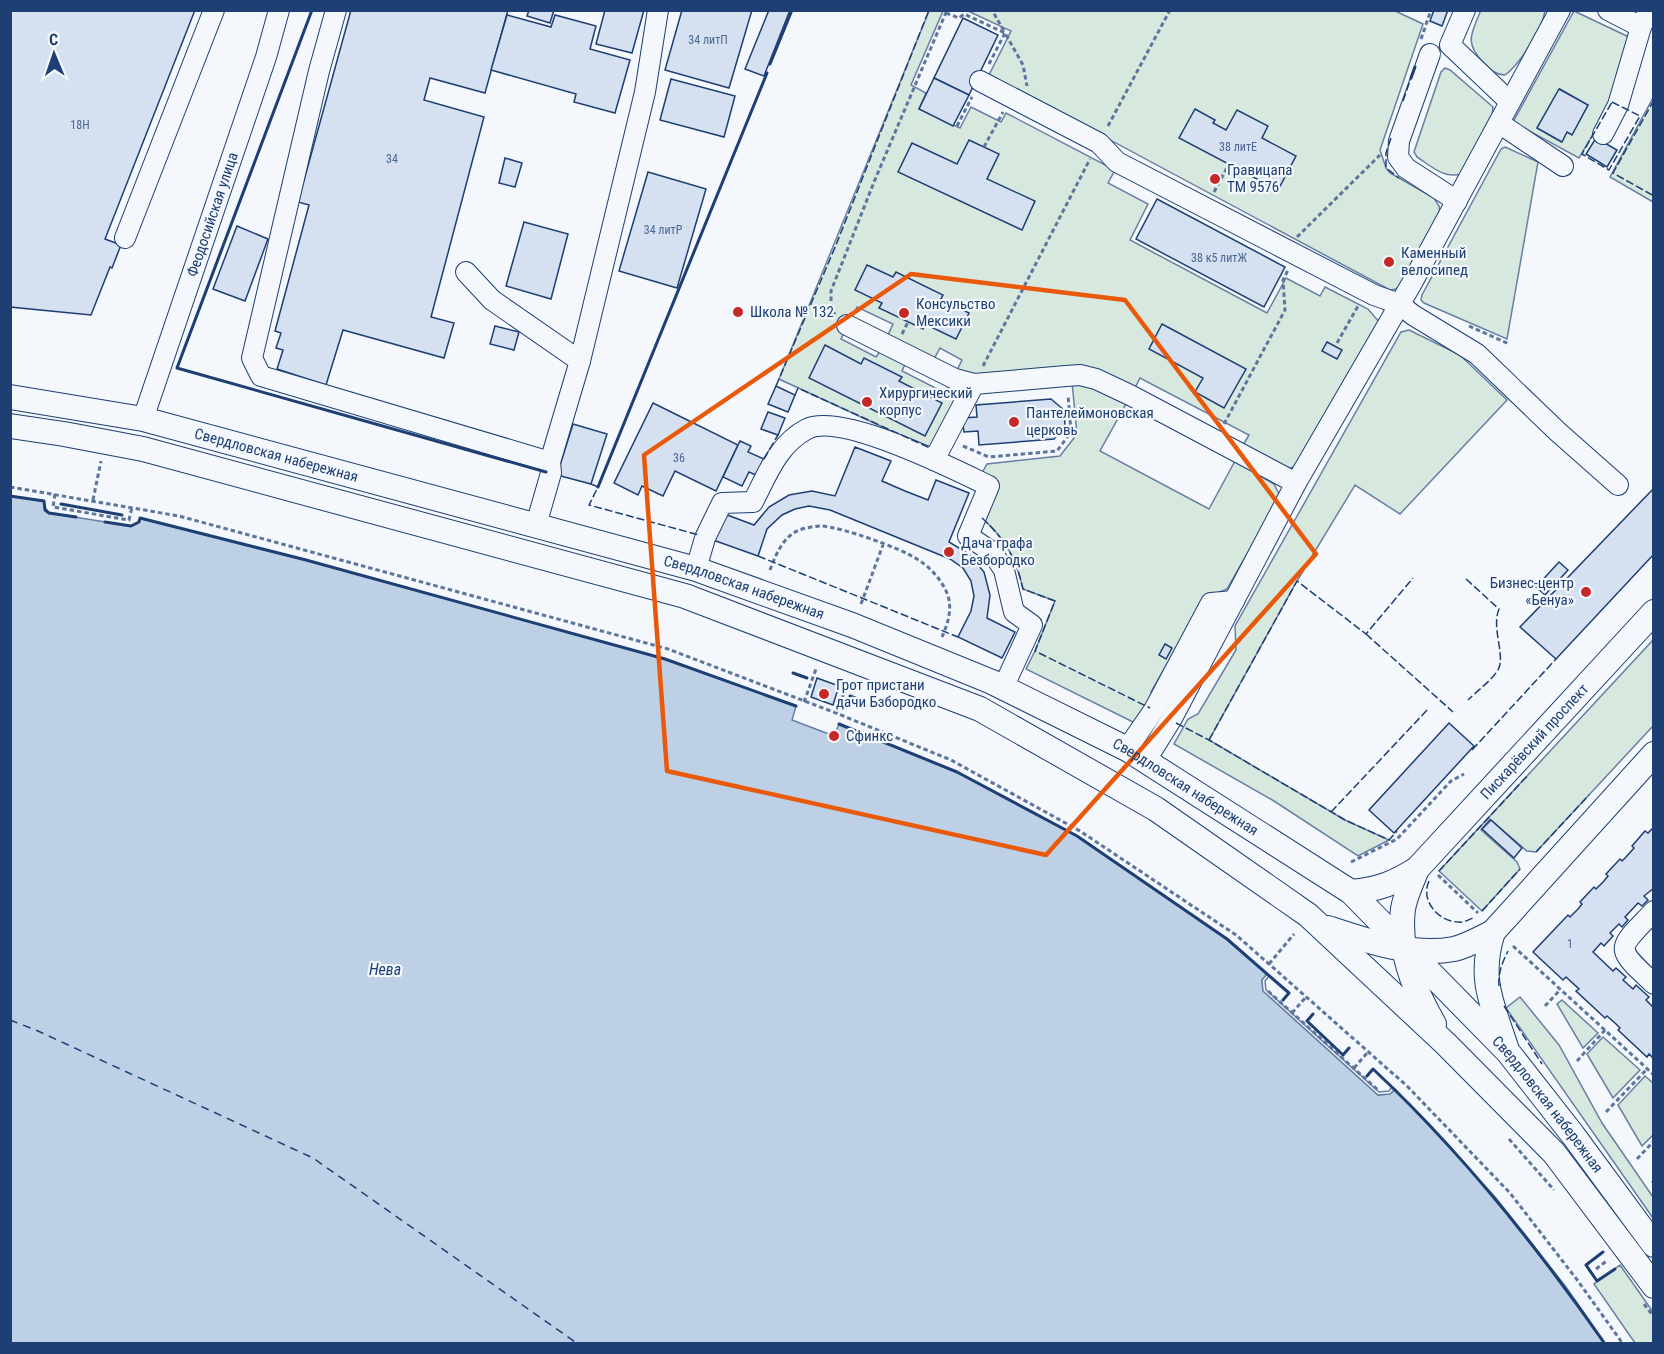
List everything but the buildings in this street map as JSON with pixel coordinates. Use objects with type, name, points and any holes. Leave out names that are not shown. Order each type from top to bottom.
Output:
[{"type":"main road","name":"Свердловская набережная","points":[[10,396],[143,418],[696,569],[852,625],[1003,687],[1137,755],[1351,892],[1508,1052],[1573,1135],[1653,1245]]},
{"type":"main road","name":"Свердловская набережная","points":[[10,426],[143,449],[685,596],[980,709],[1156,809],[1320,925],[1446,1044],[1554,1153],[1645,1291]]},
{"type":"main road","name":"Пискарёвский проспект","points":[[1404,948],[1402,932],[1404,907],[1427,871],[1653,612]]},
{"type":"main road","points":[[1404,948],[1430,952],[1457,948],[1486,923],[1653,754]]},
{"type":"main road","name":"Пискарёвский проспект","points":[[1351,892],[1373,890],[1427,871]]},
{"type":"main road","points":[[1486,923],[1485,977],[1508,1052]]},
{"type":"main road","name":"Свердловская набережная","points":[[1320,925],[1365,941],[1404,948]]},
{"type":"main road","name":"Свердловская набережная","points":[[1404,948],[1411,977],[1422,1004],[1446,1044]]},
{"type":"street","points":[[125,238],[214,10]]},
{"type":"street","name":"Феодосийская улица","points":[[143,418],[266,57],[279,10]]},
{"type":"street","points":[[336,10],[319,71],[252,358],[261,376],[550,462]]},
{"type":"street","points":[[536,525],[551,473],[550,462],[580,361],[645,92],[658,10]]},
{"type":"street","points":[[1465,10],[1450,45],[1510,102]]},
{"type":"street","points":[[1137,755],[1158,743],[1296,483],[1412,283],[1560,10]]},
{"type":"street","points":[[1603,134],[1618,105],[1645,19],[1608,10]]},
{"type":"street","points":[[1424,50],[1399,141],[1398,157],[1406,168],[1457,201]]},
{"type":"street","points":[[980,81],[1099,142],[1118,162],[1206,207],[1288,257],[1399,304],[1477,354],[1527,403],[1618,485]]},
{"type":"street","points":[[1499,123],[1563,166]]},
{"type":"street","points":[[466,272],[492,300],[580,361]]},
{"type":"street","points":[[848,326],[955,379],[974,384],[1080,375],[1096,379],[1296,483]]},
{"type":"street","points":[[934,460],[974,384]]},
{"type":"street","points":[[696,569],[705,537],[722,502],[753,502],[783,447],[808,428],[830,426],[858,430],[934,460],[989,486],[968,536],[992,552],[1004,570],[1014,612],[1032,626],[1003,687]]},
{"type":"street","points":[[1653,911],[1626,941],[1623,950],[1627,959],[1653,984]]},
{"type":"path","points":[[974,384],[1170,10]]},
{"type":"path","points":[[1424,50],[1431,10]]},
{"type":"path","points":[[848,326],[835,315],[831,307],[831,291],[946,12],[959,18],[964,14],[1005,33],[1023,65],[1032,108]]},
{"type":"path","points":[[984,147],[1011,97]]},
{"type":"path","points":[[1215,440],[1286,310],[1283,280],[1288,257],[1382,153]]},
{"type":"path","points":[[1206,207],[1229,164]]},
{"type":"path","points":[[1337,343],[1360,302]]},
{"type":"path","points":[[945,438],[989,457],[1057,451],[1071,432],[1066,376]]},
{"type":"path","points":[[93,500],[101,460]]},
{"type":"path","points":[[10,486],[179,516],[668,649],[951,760],[1080,831],[1236,935],[1269,963],[1407,1086],[1509,1193],[1578,1281],[1623,1344]]},
{"type":"path","points":[[55,494],[53,507],[129,520],[132,507]]},
{"type":"path","points":[[770,570],[783,542],[799,530],[820,526],[848,531],[884,545],[916,558],[935,574],[947,594],[950,611],[942,637]]},
{"type":"path","points":[[861,604],[884,545]]},
{"type":"path","points":[[804,702],[816,669]]},
{"type":"path","points":[[836,713],[849,681]]},
{"type":"path","points":[[1351,862],[1397,839],[1451,781],[1464,774]]},
{"type":"path","points":[[1427,871],[1486,923]]},
{"type":"path","points":[[1269,963],[1294,934]]},
{"type":"path","points":[[1513,946],[1653,1075]]},
{"type":"path","points":[[1545,1006],[1561,989]]},
{"type":"path","points":[[1268,991],[1378,1091]]},
{"type":"path","points":[[1292,1012],[1306,997]]},
{"type":"path","points":[[1576,1061],[1605,1030]]},
{"type":"path","points":[[1354,1068],[1368,1052]]},
{"type":"path","points":[[1606,1112],[1647,1069]]},
{"type":"path","points":[[1507,1136],[1560,1196]]},
{"type":"path","points":[[1637,1160],[1653,1141]]},
{"type":"path","points":[[1596,1269],[1610,1259]]},
{"type":"path","points":[[1645,1291],[1653,1317]]},
{"type":"highlighted area","points":[[911,274],[1125,300],[1316,554],[1046,855],[667,771],[644,455]]},
{"type":"shaded area","points":[[1393,10],[1423,24],[1380,150],[1390,173],[1434,198],[1439,206],[1440,215],[1402,283],[1396,289],[1390,290],[989,75],[1011,31],[968,11]]},
{"type":"shaded area","points":[[1481,10],[1545,11],[1530,46],[1505,75],[1491,70],[1474,50],[1472,32]]},
{"type":"shaded area","points":[[929,11],[943,11],[911,85],[926,93],[919,109],[960,128],[971,107],[1001,122],[1006,113],[1115,170],[1108,183],[1148,204],[1130,240],[1267,313],[1286,278],[1320,296],[1325,287],[1368,309],[1380,323],[1295,466],[1289,469],[1242,447],[1249,435],[1140,378],[1134,390],[1103,372],[1090,368],[970,376],[957,370],[962,360],[940,348],[934,359],[888,335],[893,324],[857,307],[841,339],[876,357],[881,350],[906,362],[902,371],[945,393],[951,381],[964,388],[930,449],[779,379]]},
{"type":"shaded area","points":[[1574,11],[1631,38],[1612,102],[1579,158],[1513,122]],"holes":[[[1560,89],[1588,105],[1572,134],[1567,132],[1561,142],[1537,128]]]},
{"type":"shaded area","points":[[1445,68],[1493,107],[1492,117],[1461,174],[1455,175],[1438,171],[1417,157],[1414,152],[1441,72]]},
{"type":"shaded area","points":[[1653,98],[1654,202],[1610,177]]},
{"type":"shaded area","points":[[1505,147],[1538,162],[1507,339],[1421,300],[1501,149]]},
{"type":"shaded area","points":[[1409,330],[1460,355],[1507,400],[1400,514],[1355,485],[1297,581],[1209,740],[1345,820],[1389,840],[1358,856],[1274,801],[1174,744],[1188,719],[1198,714],[1236,650],[1235,626],[1401,332]]},
{"type":"shaded area","points":[[1072,382],[1082,382],[1127,402],[1100,451],[1209,509],[1235,461],[1274,484],[1279,494],[1227,589],[1205,598],[1151,692],[1151,700],[1135,723],[1026,669],[1055,601],[1023,589],[1017,567],[1008,549],[997,533],[981,517],[998,481],[982,473],[987,464],[1060,456],[1077,434]]},
{"type":"shaded area","points":[[1653,640],[1653,726],[1536,852],[1527,851],[1490,819],[1481,830],[1517,862],[1520,869],[1482,911],[1439,871]]},
{"type":"shaded area","points":[[1520,997],[1559,1045],[1602,1123],[1653,1197],[1653,1218],[1506,1008]]},
{"type":"shaded area","points":[[1562,1000],[1598,1033],[1583,1048],[1557,1004]]},
{"type":"shaded area","points":[[1603,1037],[1640,1070],[1613,1098],[1587,1054]]},
{"type":"shaded area","points":[[1645,1076],[1653,1083],[1654,1134],[1642,1146],[1618,1105]]},
{"type":"shaded area","points":[[1620,1265],[1653,1312],[1653,1343],[1635,1343],[1594,1284]]},
{"type":"water","name":"Нева","points":[[11,496],[44,501],[44,506],[49,513],[131,526],[139,522],[140,518],[306,560],[665,659],[796,706],[792,720],[834,736],[839,724],[957,772],[1077,836],[1227,939],[1267,974],[1262,980],[1263,991],[1378,1095],[1390,1094],[1395,1089],[1496,1198],[1566,1287],[1605,1343],[11,1344]]},
{"type":"pier","points":[[1267,974],[1269,976],[1265,981],[1266,990],[1379,1092],[1389,1091],[1392,1087],[1395,1089],[1390,1094],[1378,1095],[1263,991],[1262,980]]},
{"type":"ferry route","points":[[10,1020],[313,1158],[578,1344]]},
{"type":"fence","points":[[776,386],[836,245],[929,10]]},
{"type":"fence","points":[[1403,101],[1411,78]]},
{"type":"fence","points":[[1654,100],[1613,173],[1654,196]]},
{"type":"fence","points":[[1612,102],[1640,116],[1609,170],[1582,154],[1612,102]]},
{"type":"fence","points":[[1391,138],[1386,153],[1386,168],[1399,178]]},
{"type":"fence","points":[[795,395],[798,388],[930,448]]},
{"type":"fence","points":[[764,459],[778,435]]},
{"type":"fence","points":[[591,484],[598,487],[589,505],[699,535]]},
{"type":"fence","points":[[982,518],[1008,550],[1017,568],[1023,589],[1055,601],[1035,651],[1150,708]]},
{"type":"fence","points":[[758,556],[958,637]]},
{"type":"fence","points":[[1209,740],[1297,581],[1366,634],[1413,578]]},
{"type":"fence","points":[[1466,579],[1499,609],[1497,625],[1500,657],[1498,670],[1468,700]]},
{"type":"fence","points":[[1366,634],[1453,712]]},
{"type":"fence","points":[[1472,750],[1556,659]]},
{"type":"fence","points":[[1331,812],[1429,708]]},
{"type":"fence","points":[[1176,723],[1345,820],[1389,840],[1397,831]]},
{"type":"fence","points":[[1439,871],[1529,774]]},
{"type":"fence","points":[[1536,852],[1589,795]]},
{"type":"fence","points":[[1482,911],[1520,869]]},
{"type":"fence","points":[[1429,881],[1427,895],[1433,909],[1438,914],[1451,921],[1461,922],[1473,918]]},
{"type":"fence","points":[[1499,986],[1501,968],[1508,951]]},
{"type":"fence","points":[[1504,1006],[1542,1064]]},
{"type":"wall","points":[[312,10],[177,368],[546,472]]},
{"type":"wall","points":[[770,64],[792,10]]},
{"type":"wall","points":[[1411,78],[1415,67]]},
{"type":"wall","points":[[598,487],[767,73]]},
{"type":"wall","points":[[10,496],[44,501],[45,510],[49,513],[76,517]]},
{"type":"wall","points":[[61,504],[122,515]]},
{"type":"wall","points":[[105,522],[131,526],[139,522],[140,518],[306,560],[665,659],[796,706]]},
{"type":"wall","points":[[793,673],[807,678]]},
{"type":"wall","points":[[850,696],[865,702]]},
{"type":"wall","points":[[839,724],[957,772],[1077,836],[1227,939],[1289,993],[1283,1000]]},
{"type":"wall","points":[[1313,1014],[1307,1021],[1343,1055],[1349,1048]]},
{"type":"wall","points":[[1367,1076],[1373,1069],[1467,1166],[1552,1271],[1605,1344]]},
{"type":"wall","points":[[1603,1252],[1586,1265],[1597,1281],[1615,1269]]},
{"type":"place","name":"Гравицапа ТМ 9576","points":[[1215,179]]},
{"type":"place","name":"Каменный велосипед","points":[[1389,262]]},
{"type":"place","name":"Школа № 132","points":[[738,312]]},
{"type":"place","name":"Консульство Мексики","points":[[904,313]]},
{"type":"place","name":"Хирургический корпус","points":[[867,402]]},
{"type":"place","name":"Пантелеймоновская церковь","points":[[1014,422]]},
{"type":"place","name":"Дача графа Безбородко","points":[[949,552]]},
{"type":"place","name":"Бизнес-центр «Бенуа»","points":[[1586,592]]},
{"type":"place","name":"Грот пристани дачи Бзбородко","points":[[824,694]]},
{"type":"place","name":"Сфинкс","points":[[834,736]]}]
